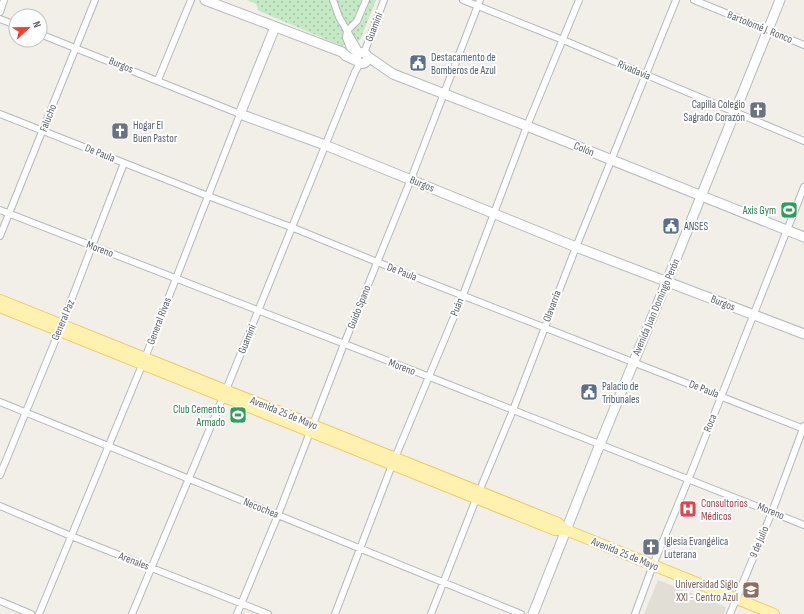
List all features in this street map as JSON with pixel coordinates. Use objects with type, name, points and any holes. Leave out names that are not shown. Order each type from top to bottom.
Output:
[{"type":"main road","points":[[205,0],[284,31],[291,32]]},
{"type":"main road","points":[[219,0],[277,23],[291,32]]},
{"type":"main road","name":"Avenida Juan Domingo Perón","points":[[533,614],[600,444],[780,0]]},
{"type":"main road","name":"General Rivas","points":[[240,114],[275,27]]},
{"type":"main road","name":"Colón","points":[[291,32],[342,52],[347,52],[360,57],[394,74],[804,237]]},
{"type":"main road","name":"Burgos","points":[[240,114],[325,145],[576,247],[804,334]]},
{"type":"main road","name":"Avenida 25 de Mayo","points":[[0,300],[60,327],[311,429],[477,495],[558,523],[566,530],[774,614]]},
{"type":"main road","name":"Avenida 25 de Mayo","points":[[0,307],[60,327]]},
{"type":"street","points":[[0,12],[4,0]]},
{"type":"street","name":"Falucho","points":[[0,236],[96,0]]},
{"type":"street","points":[[158,80],[191,0]]},
{"type":"street","points":[[333,0],[339,17],[352,37],[360,57]]},
{"type":"street","points":[[347,31],[357,21],[366,0]]},
{"type":"street","name":"Guaminí","points":[[132,614],[384,0]]},
{"type":"street","name":"Rivadavia","points":[[463,0],[479,3],[563,40],[804,141]]},
{"type":"street","name":"Puán","points":[[335,614],[394,462],[463,295],[493,213],[578,0]]},
{"type":"street","name":"Olavarría","points":[[431,614],[477,495],[513,410],[610,160],[647,75],[676,0]]},
{"type":"street","name":"Bartolomé J. Ronco","points":[[694,0],[804,45]]},
{"type":"street","name":"Guido Spano","points":[[237,614],[278,515],[479,3]]},
{"type":"street","name":"Burgos","points":[[48,37],[240,114]]},
{"type":"street","name":"De Paula","points":[[0,114],[208,196],[292,227],[377,262],[720,396],[804,427]]},
{"type":"street","name":"General Rivas","points":[[39,614],[143,361],[240,114]]},
{"type":"street","name":"General Paz","points":[[0,476],[93,246],[124,163]]},
{"type":"street","name":"Roca","points":[[635,614],[653,565],[804,187]]},
{"type":"street","name":"Moreno","points":[[0,210],[689,478],[804,525]]},
{"type":"street","name":"Necochea","points":[[0,402],[521,614]]},
{"type":"street","name":"9 de Julio","points":[[730,614],[772,512],[804,427]]},
{"type":"street","name":"Arenales","points":[[0,506],[71,536],[268,614]]},
{"type":"street","points":[[0,601],[31,614]]},
{"type":"shaded area","points":[[658,580],[726,607],[724,614],[644,614]]},
{"type":"green space","points":[[247,0],[376,0],[360,40],[342,46],[259,11],[256,4]]},
{"type":"place","name":"Destacamento de Bomberos de Azul","points":[[418,63]]},
{"type":"place","name":"Capilla Colegio Sagrado Corazón","points":[[758,110]]},
{"type":"place","name":"Hogar El Buen Pastor","points":[[120,131]]},
{"type":"place","name":"Axis Gym","points":[[789,210]]},
{"type":"place","name":"ANSES","points":[[671,226]]},
{"type":"place","name":"Palacio de Tribunales","points":[[589,392]]},
{"type":"place","name":"Club Cemento Armado","points":[[238,415]]},
{"type":"place","name":"Consultorios Médicos","points":[[688,509]]},
{"type":"place","name":"Iglesia Evangélica Luterana","points":[[651,547]]},
{"type":"place","name":"Universidad Siglo XXI - Centro Azul","points":[[751,590]]}]
